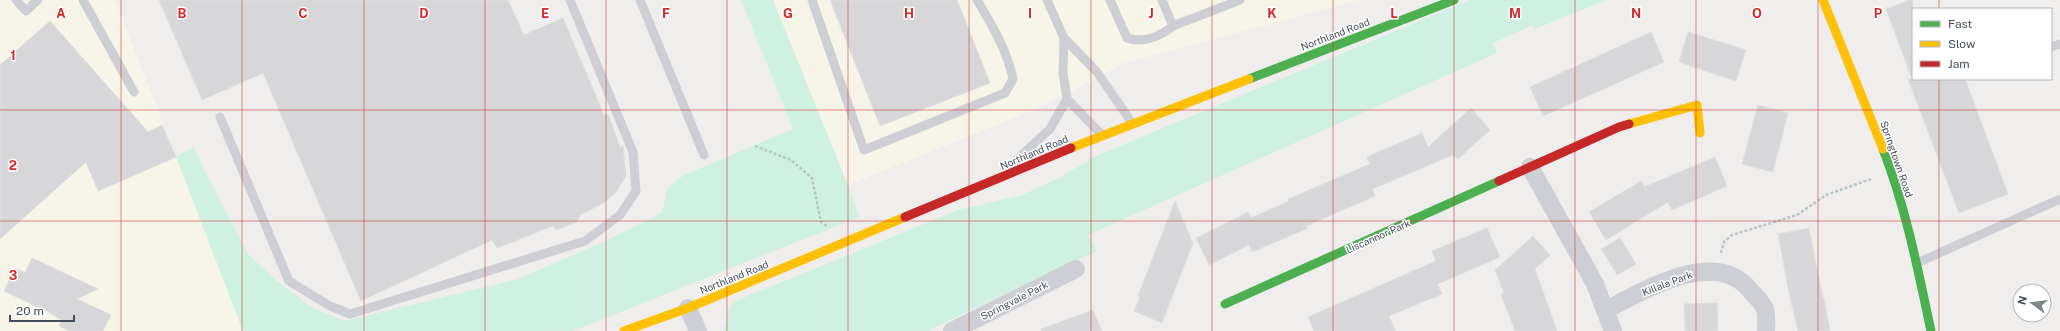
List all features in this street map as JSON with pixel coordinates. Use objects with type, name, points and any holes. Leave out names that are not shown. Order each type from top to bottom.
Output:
[{"type":"main road","name":"Northland Road","points":[[624,331],[688,308],[1102,135],[1454,0]]},
{"type":"main road","name":"Springtown Road","points":[[1824,0],[1894,178],[1917,263],[1931,331]]},
{"type":"main road","name":"Liscannor Park","points":[[1225,304],[1619,127],[1698,105],[1700,133]]},
{"type":"street","points":[[1530,167],[1595,284],[1613,331]]},
{"type":"street","name":"Springvale Park","points":[[952,331],[1076,269]]},
{"type":"street","name":"Killala Park","points":[[1606,310],[1658,285],[1694,272],[1716,271],[1743,281],[1765,309],[1766,331]]},
{"type":"street","points":[[688,308],[698,331]]},
{"type":"lane","points":[[16,0],[26,11],[38,0]]},
{"type":"lane","points":[[83,0],[134,92]]},
{"type":"lane","points":[[220,117],[289,281],[330,306],[350,314],[585,241],[620,215],[636,191],[633,152],[570,0]]},
{"type":"lane","points":[[640,0],[704,155]]},
{"type":"lane","points":[[812,0],[864,150],[1005,93],[1013,79],[1010,64],[991,23],[977,0]]},
{"type":"lane","points":[[1047,0],[1064,38],[1097,72],[1132,124]]},
{"type":"lane","points":[[1110,0],[1127,38],[1134,41],[1145,40],[1164,33],[1173,26],[1240,0]]},
{"type":"lane","points":[[1162,0],[1173,26]]},
{"type":"lane","points":[[1064,38],[1063,73],[1067,98],[1102,135]]},
{"type":"lane","points":[[993,181],[1050,129],[1067,98]]},
{"type":"lane","points":[[1917,263],[2060,200]]},
{"type":"path","points":[[755,146],[791,160],[812,178],[821,222],[830,230],[837,246]]},
{"type":"path","points":[[1716,271],[1724,242],[1732,235],[1797,215],[1826,195],[1872,178]]},
{"type":"shaded area","points":[[0,0],[115,0],[244,331],[0,331]]},
{"type":"shaded area","points":[[773,0],[1359,0],[1125,63],[1041,107],[848,185]]},
{"type":"green space","points":[[741,0],[773,0],[848,185],[859,217],[573,331],[243,331],[176,157],[194,147],[204,170],[249,255],[277,281],[313,308],[344,321],[518,279],[601,243],[662,213],[668,187],[684,175],[793,129]]},
{"type":"green space","points":[[1470,0],[1607,0],[1535,29],[1533,25],[1493,43],[1497,53],[1088,235],[1097,251],[927,331],[723,331],[729,307],[738,300],[958,210],[1022,195],[1061,177],[1096,156]]},
{"type":"building","points":[[159,0],[508,0],[524,35],[563,18],[604,115],[608,114],[620,147],[623,146],[626,176],[616,192],[604,203],[580,215],[577,222],[556,230],[553,226],[497,248],[492,240],[361,301],[263,73],[202,100]]},
{"type":"building","points":[[830,0],[957,0],[990,83],[880,126]]},
{"type":"building","points":[[1913,0],[1912,76],[1911,76],[1886,9]]},
{"type":"building","points":[[50,21],[148,132],[162,125],[176,157],[98,191],[86,162],[0,239],[0,65]]},
{"type":"building","points":[[1651,32],[1664,62],[1543,116],[1530,87]]},
{"type":"building","points":[[1688,32],[1746,50],[1736,81],[1679,62]]},
{"type":"building","points":[[1908,79],[1965,80],[2008,194],[1959,213]]},
{"type":"building","points":[[1758,105],[1788,113],[1773,172],[1742,164]]},
{"type":"building","points":[[1471,108],[1490,130],[1458,159],[1453,155],[1372,189],[1375,196],[1306,226],[1308,228],[1252,252],[1249,245],[1209,265],[1196,238],[1248,212],[1251,218],[1289,201],[1288,199],[1370,164],[1367,157],[1422,133],[1428,147]]},
{"type":"building","points":[[1715,157],[1727,186],[1672,210],[1668,202],[1606,240],[1589,212],[1641,181],[1644,187]]},
{"type":"building","points":[[1175,201],[1193,243],[1162,323],[1134,311],[1140,297],[1138,296]]},
{"type":"building","points":[[1487,228],[1500,257],[1438,284],[1442,294],[1389,316],[1396,331],[1314,331],[1308,317],[1436,261],[1432,251]]},
{"type":"building","points":[[1809,228],[1830,331],[1798,331],[1789,293],[1778,234]]},
{"type":"building","points":[[1533,236],[1550,255],[1535,269],[1557,331],[1515,331],[1501,294],[1504,293],[1495,270]]},
{"type":"building","points":[[1620,238],[1636,264],[1617,275],[1601,249]]},
{"type":"building","points":[[32,258],[98,289],[77,299],[111,315],[103,331],[69,331],[59,326],[62,320],[4,291],[15,268],[25,273]]},
{"type":"building","points":[[1717,303],[1718,331],[1685,331],[1684,304]]},
{"type":"building","points":[[1093,310],[1102,331],[1041,331],[1041,329]]},
{"type":"traffic: fast","points":[[1249,79],[1454,0]]},
{"type":"traffic: fast","points":[[1883,149],[1905,216],[1931,331]]},
{"type":"traffic: fast","points":[[1225,304],[1499,181]]},
{"type":"traffic: slow","points":[[1823,0],[1883,149]]},
{"type":"traffic: slow","points":[[1071,148],[1249,79]]},
{"type":"traffic: slow","points":[[1629,124],[1697,105],[1700,133]]},
{"type":"traffic: slow","points":[[624,331],[688,308],[905,217]]},
{"type":"traffic: jam","points":[[1499,181],[1619,127],[1629,124]]},
{"type":"traffic: jam","points":[[905,217],[1071,148]]}]
